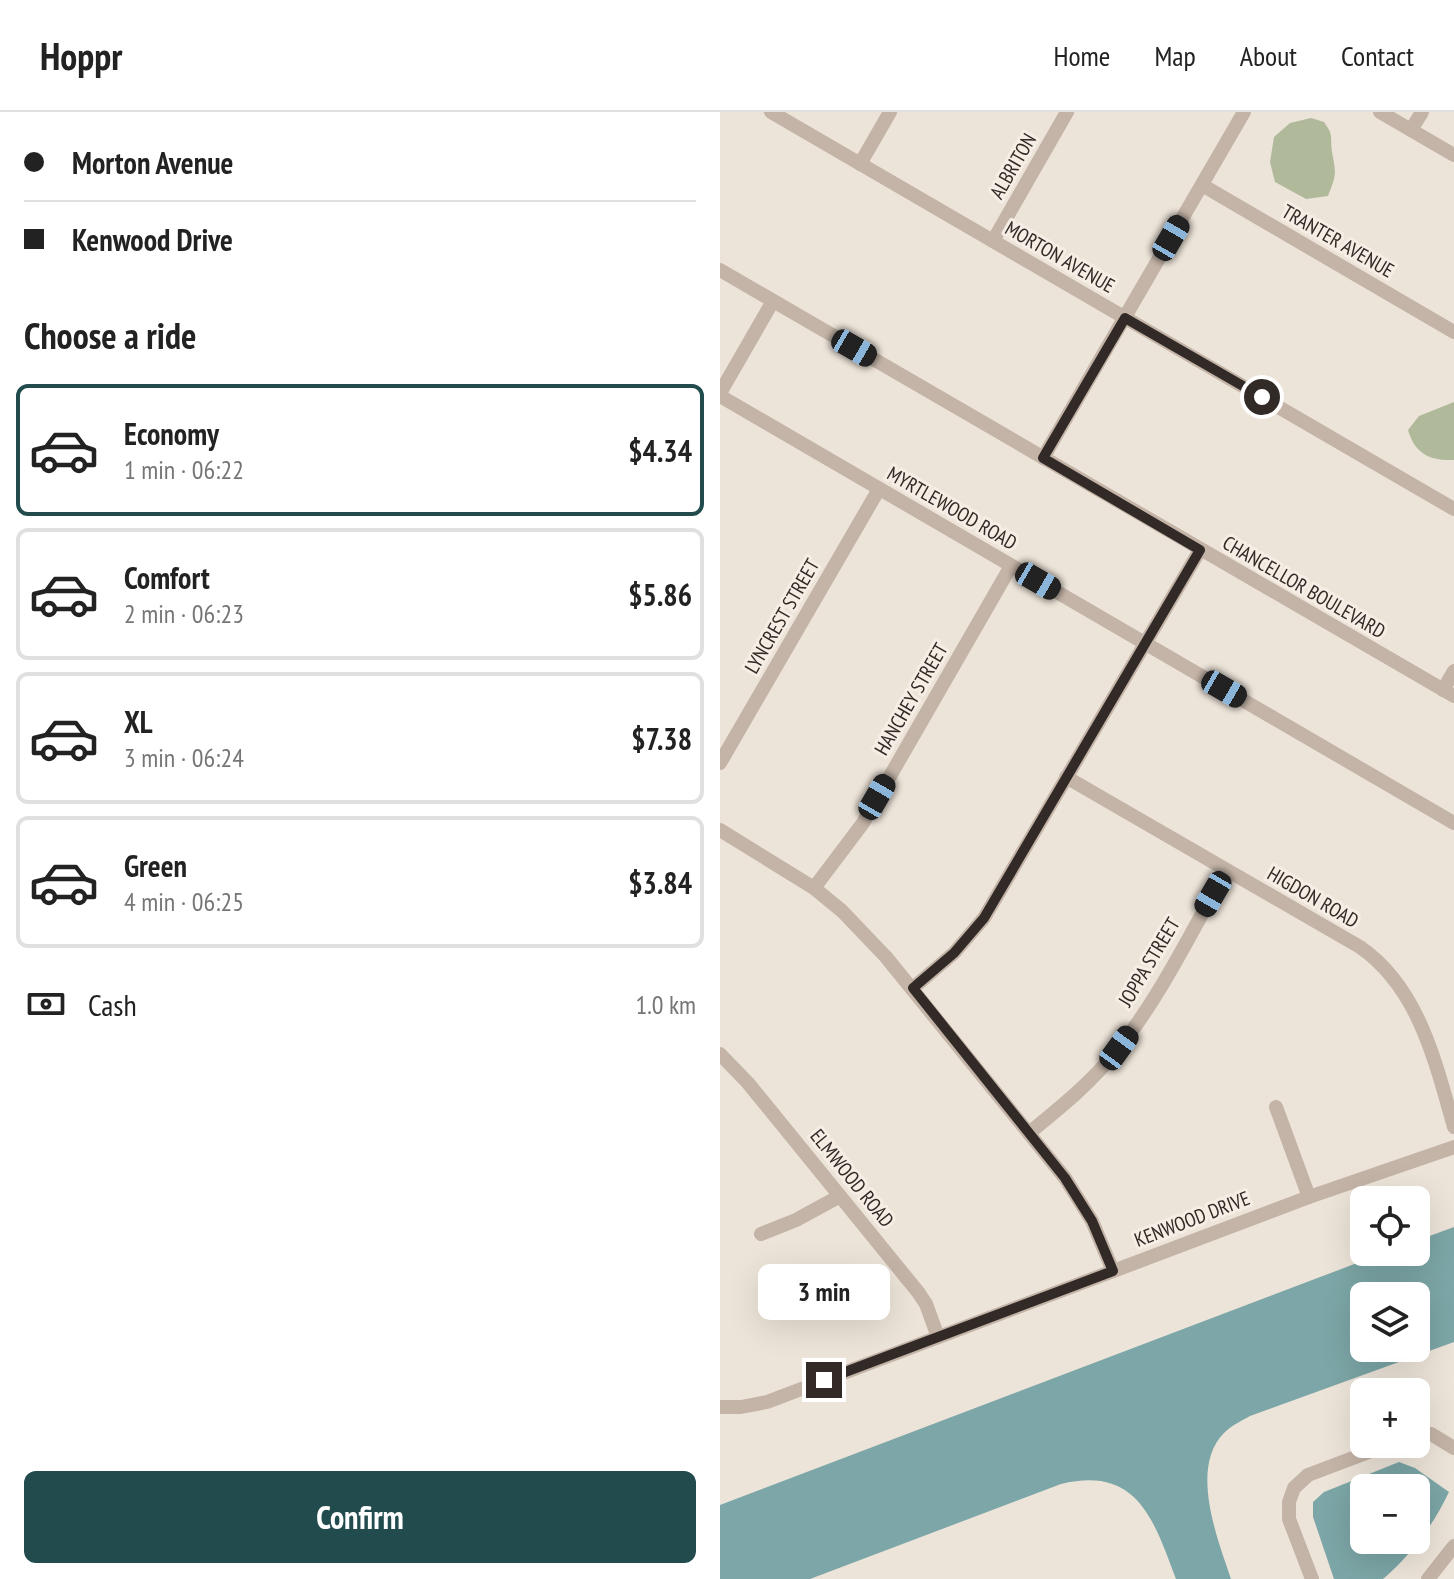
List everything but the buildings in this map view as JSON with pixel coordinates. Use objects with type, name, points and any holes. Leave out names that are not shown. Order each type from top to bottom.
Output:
[{"type":"street","name":"MORTON AVENUE","points":[[771,112],[1454,509]]},
{"type":"street","points":[[860,164],[890,112]]},
{"type":"street","name":"ALBRITON","points":[[993,241],[1067,112]]},
{"type":"street","points":[[1043,458],[1244,112]]},
{"type":"street","points":[[1380,112],[1454,155]]},
{"type":"street","points":[[1411,130],[1422,112]]},
{"type":"street","name":"TRANTER AVENUE","points":[[1202,185],[1454,332]]},
{"type":"street","name":"CHANCELLOR BOULEVARD","points":[[720,270],[1449,693]]},
{"type":"street","points":[[720,394],[773,301]]},
{"type":"street","name":"MYRTLEWOOD ROAD","points":[[720,394],[1454,823]]},
{"type":"street","name":"LYNCREST STREET","points":[[720,763],[879,489]]},
{"type":"street","points":[[913,988],[975,931],[1200,550]]},
{"type":"street","name":"HANCHEY STREET","points":[[814,888],[863,823],[1011,566]]},
{"type":"street","points":[[1449,693],[1454,671]]},
{"type":"street","name":"HIGDON ROAD","points":[[1066,777],[1360,947],[1397,980],[1420,1022],[1454,1127]]},
{"type":"street","points":[[720,830],[814,888],[862,930],[913,988],[1083,1204],[1113,1271]]},
{"type":"street","name":"JOPPA STREET","points":[[1029,1133],[1086,1086],[1119,1048],[1145,1011],[1226,871]]},
{"type":"street","name":"ELMWOOD ROAD","points":[[722,1061],[840,1196],[923,1298],[938,1337]]},
{"type":"street","points":[[1276,1107],[1309,1197]]},
{"type":"street","name":"KENWOOD DRIVE","points":[[720,1407],[767,1402],[1309,1197],[1454,1147]]},
{"type":"street","points":[[761,1234],[796,1220],[840,1196]]},
{"type":"street","points":[[1430,1434],[1454,1448]]},
{"type":"street","points":[[1312,1579],[1289,1519],[1289,1502],[1294,1488],[1308,1475],[1353,1458]]},
{"type":"street","points":[[1428,1579],[1452,1552]]},
{"type":"green space","points":[[1311,118],[1324,122],[1329,130],[1335,174],[1328,196],[1306,199],[1275,182],[1270,162],[1274,137],[1290,123]]},
{"type":"green space","points":[[1454,402],[1454,460],[1431,457],[1419,450],[1408,430],[1419,416]]},
{"type":"water","points":[[1454,1227],[1454,1342],[1430,1351],[1430,1282],[1350,1282],[1350,1362],[1399,1362],[1250,1416],[1224,1433],[1214,1448],[1208,1465],[1207,1484],[1214,1525],[1231,1579],[1176,1579],[1150,1518],[1125,1490],[1108,1483],[1087,1480],[1061,1484],[810,1579],[720,1579],[720,1505],[1350,1266],[1430,1266],[1430,1236]]},
{"type":"water","points":[[1399,1462],[1424,1474],[1369,1474]]},
{"type":"water","points":[[1430,1479],[1449,1492],[1430,1525]]},
{"type":"water","points":[[1350,1482],[1350,1554],[1408,1554],[1383,1579],[1334,1579],[1313,1517],[1313,1502],[1324,1492]]},
{"type":"route","points":[[824,1380],[1113,1271],[1092,1221],[1065,1178],[913,988],[954,953],[984,918],[1200,550],[1043,458],[1125,318],[1262,397]]}]
